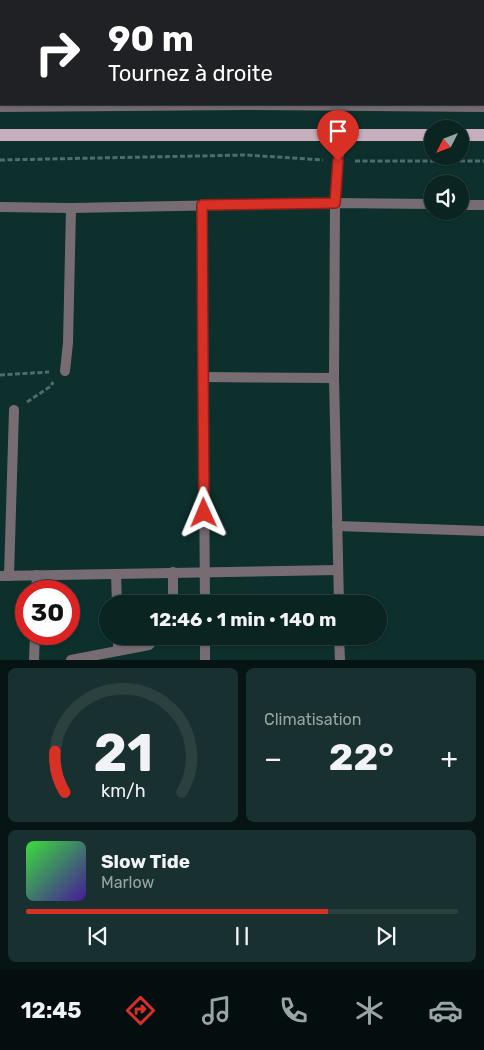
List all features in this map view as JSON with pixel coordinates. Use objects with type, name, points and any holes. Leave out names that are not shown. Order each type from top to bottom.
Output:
[{"type":"main road","points":[[0,135],[424,135]]},
{"type":"main road","points":[[469,135],[484,135]]},
{"type":"street","points":[[0,107],[245,105],[484,107]]},
{"type":"street","points":[[339,595],[334,378],[335,203],[340,135]]},
{"type":"street","points":[[0,207],[71,208],[335,203],[424,204]]},
{"type":"street","points":[[202,205],[205,595]]},
{"type":"street","points":[[469,205],[484,205]]},
{"type":"street","points":[[63,371],[68,343],[71,208]]},
{"type":"street","points":[[203,377],[334,378]]},
{"type":"street","points":[[14,410],[5,576],[338,570]]},
{"type":"street","points":[[337,526],[484,531]]},
{"type":"street","points":[[173,572],[173,595]]},
{"type":"street","points":[[116,574],[117,595]]},
{"type":"street","points":[[37,575],[37,580]]},
{"type":"street","points":[[34,660],[35,645]]},
{"type":"street","points":[[118,645],[118,651]]},
{"type":"street","points":[[71,660],[149,645]]},
{"type":"street","points":[[205,645],[206,660]]},
{"type":"street","points":[[339,645],[340,660]]},
{"type":"path","points":[[0,160],[246,156],[338,161],[484,161]]},
{"type":"path","points":[[0,375],[63,371]]},
{"type":"path","points":[[14,410],[51,386],[63,371]]},
{"type":"route","points":[[204,513],[202,205],[335,203],[338,161]]}]
